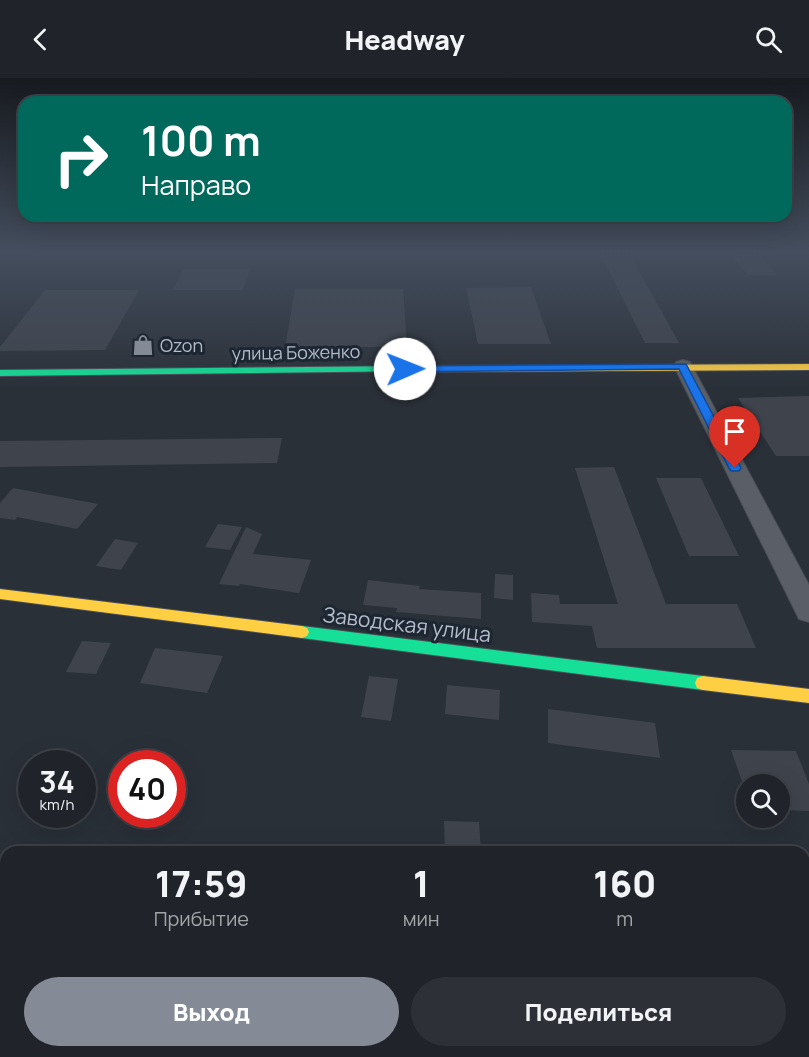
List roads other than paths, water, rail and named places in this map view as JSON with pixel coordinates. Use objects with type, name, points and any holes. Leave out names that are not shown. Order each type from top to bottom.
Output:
[{"type":"street","name":"улица Боженко","points":[[0,373],[683,366],[809,367]]},
{"type":"street","points":[[683,366],[809,611]]},
{"type":"street","name":"Заводская улица","points":[[0,594],[809,696]]},
{"type":"place","name":"Ozon","points":[[143,345]]}]
